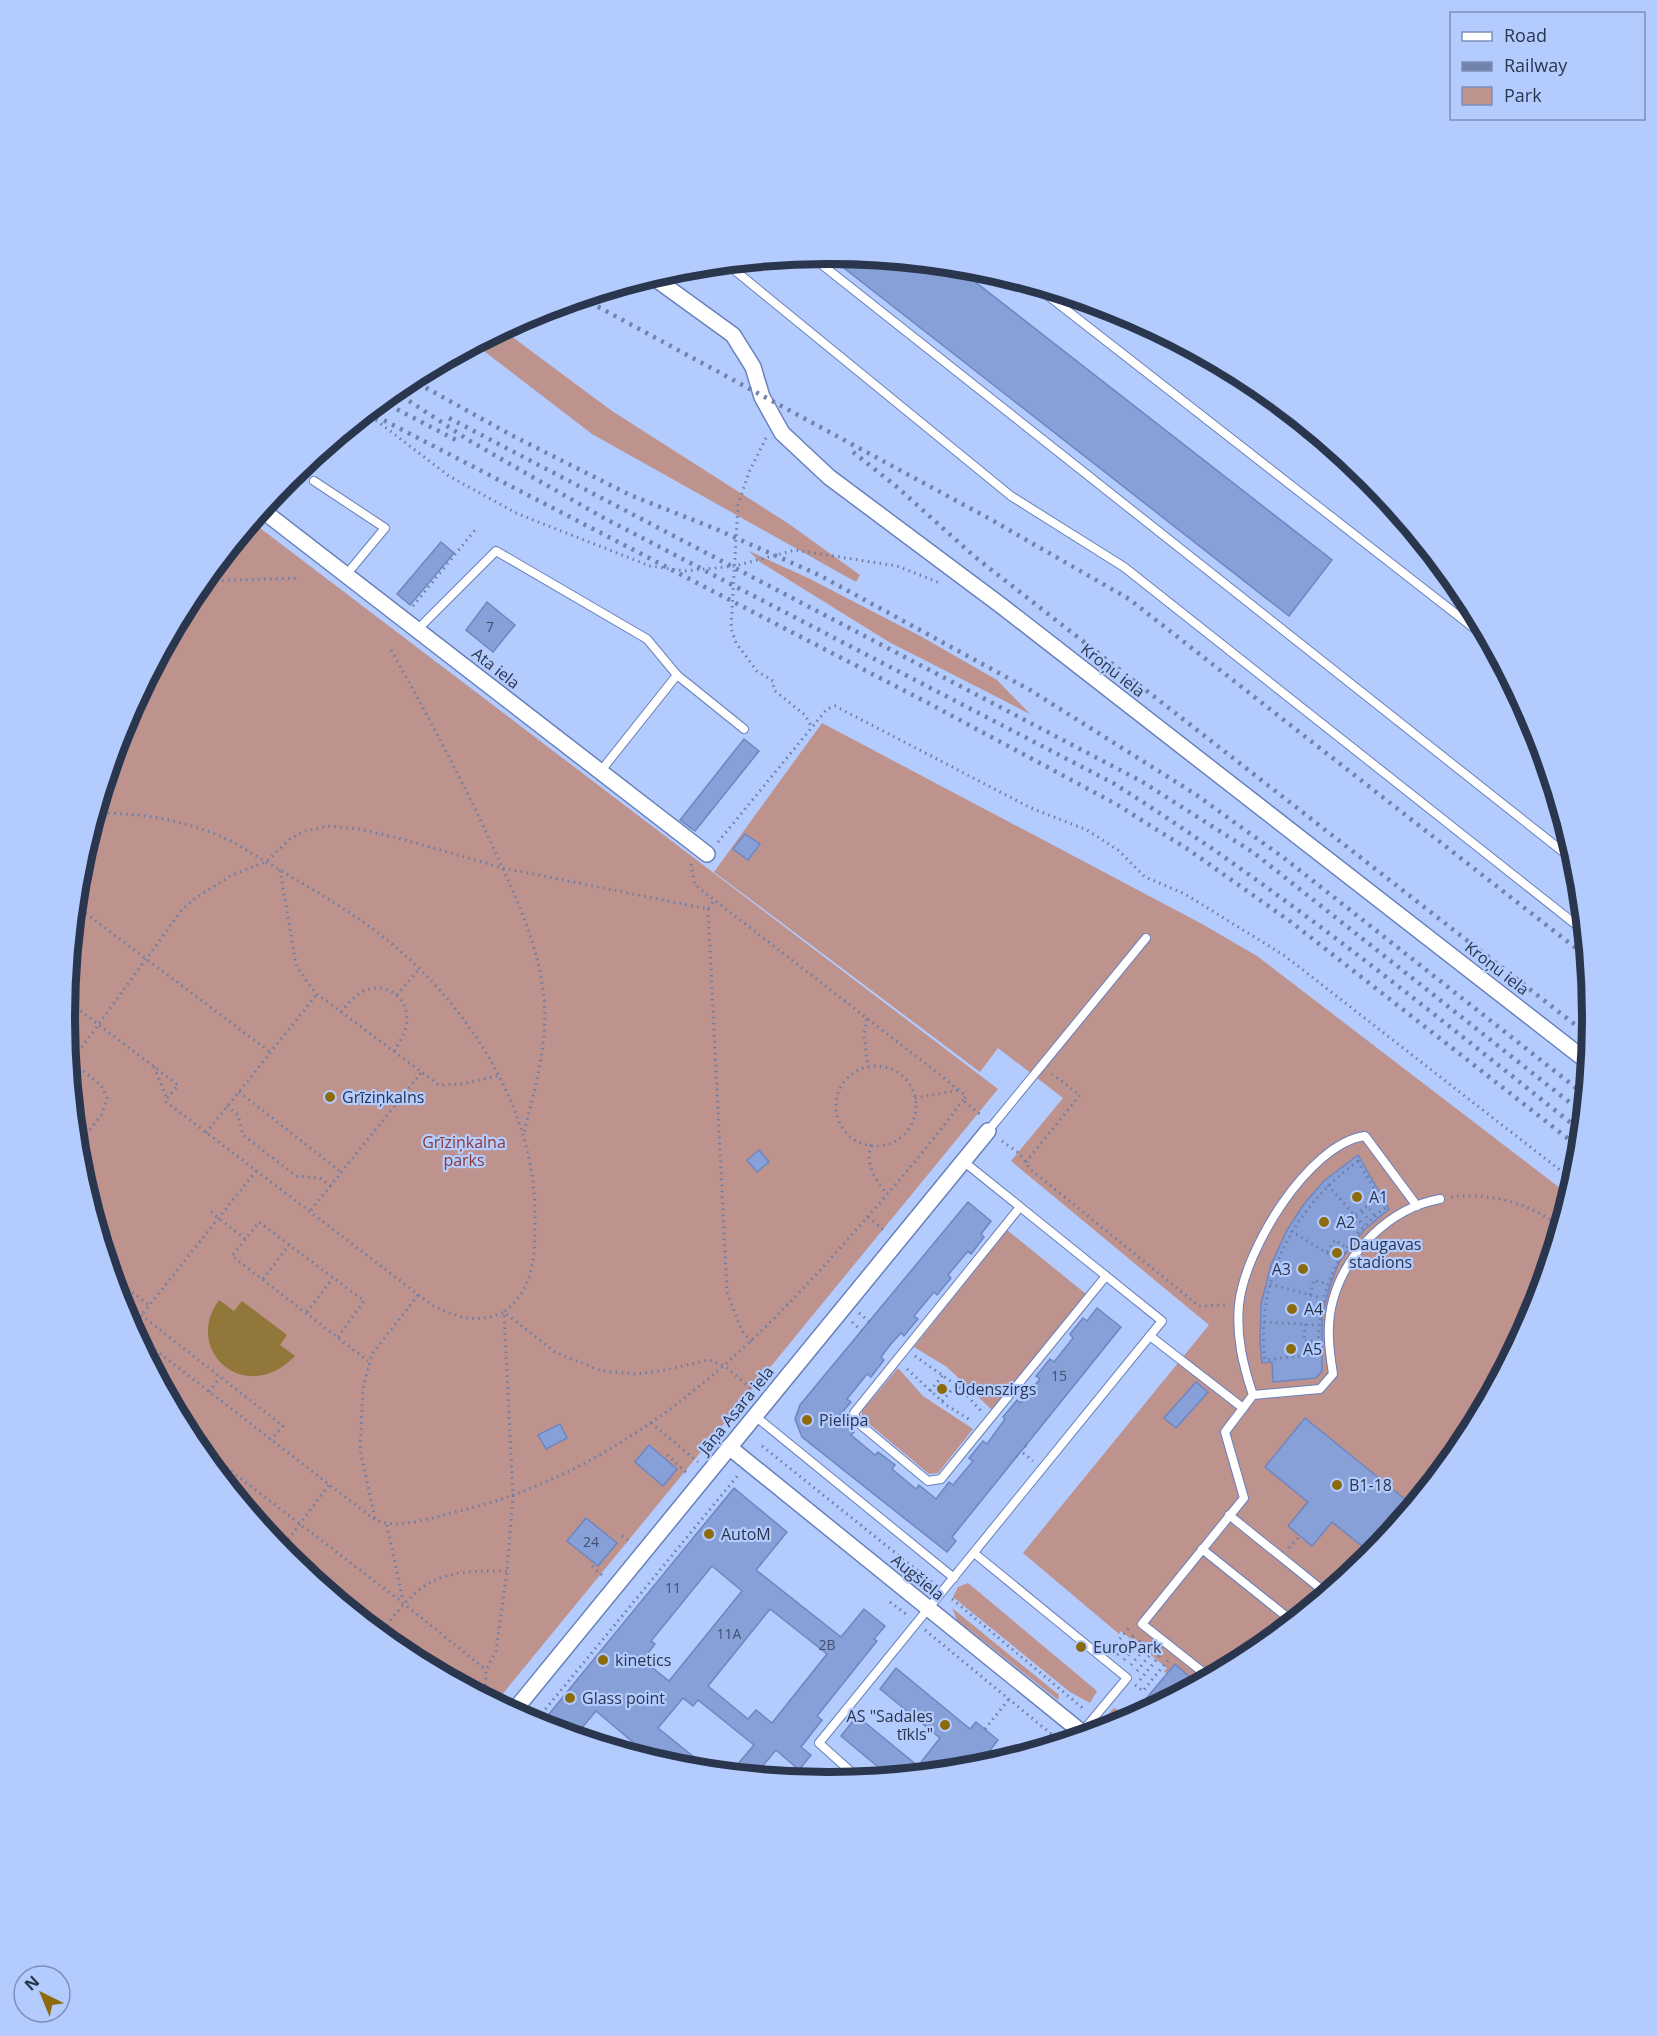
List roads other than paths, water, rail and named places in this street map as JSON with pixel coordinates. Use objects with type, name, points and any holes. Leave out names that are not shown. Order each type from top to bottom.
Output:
[{"type":"street","name":"Kroņu iela","points":[[662,283],[732,335],[753,367],[762,397],[783,433],[830,477],[1002,607],[1580,1056]]},
{"type":"street","name":"Ata iela","points":[[268,515],[707,855]]},
{"type":"street","name":"Jāņa Asara iela","points":[[519,1705],[988,1131]]},
{"type":"street","name":"Augšiela","points":[[729,1447],[1076,1730]]},
{"type":"lane","points":[[821,264],[1563,852]]},
{"type":"lane","points":[[735,270],[1011,496],[1124,567],[1576,925]]},
{"type":"lane","points":[[1051,298],[1472,627]]},
{"type":"lane","points":[[314,481],[384,528],[346,575]]},
{"type":"lane","points":[[417,630],[495,551],[647,639],[677,675],[744,729]]},
{"type":"lane","points":[[600,772],[677,675]]},
{"type":"lane","points":[[988,1131],[1040,1064],[1146,938]]},
{"type":"lane","points":[[1253,1395],[1239,1348],[1239,1305],[1246,1273],[1265,1231],[1302,1179],[1331,1151],[1349,1138],[1365,1136],[1417,1206]]},
{"type":"lane","points":[[850,1771],[819,1743],[1162,1321],[963,1161]]},
{"type":"lane","points":[[1203,1672],[1157,1635],[1202,1549],[1244,1498],[1225,1432],[1253,1395],[1320,1389],[1334,1374],[1328,1337],[1329,1318],[1333,1298],[1345,1272],[1357,1253],[1392,1218],[1417,1206],[1440,1199]]},
{"type":"lane","points":[[1020,1207],[854,1413],[854,1419],[866,1430],[932,1482],[941,1479],[1106,1276]]},
{"type":"lane","points":[[1150,1336],[1243,1408]]},
{"type":"lane","points":[[754,1416],[954,1578]]},
{"type":"lane","points":[[1229,1515],[1321,1589]]},
{"type":"lane","points":[[1202,1549],[1286,1616]]},
{"type":"lane","points":[[974,1553],[1118,1671],[1089,1725]]},
{"type":"railway","points":[[591,303],[990,519],[1129,599],[1578,950]]},
{"type":"railway","points":[[420,385],[513,436],[630,495],[716,529],[819,575],[1030,690],[1195,794],[1284,858],[1578,1090]]},
{"type":"railway","points":[[402,397],[470,441],[602,517],[1113,783],[1294,907],[1410,995],[1574,1126]]},
{"type":"railway","points":[[390,406],[456,440]]},
{"type":"railway","points":[[376,416],[930,704],[1116,804],[1189,850],[1291,922],[1572,1142]]},
{"type":"railway","points":[[449,418],[1141,781],[1254,853],[1577,1108]]},
{"type":"railway","points":[[853,452],[897,487],[975,557],[1582,1030]]},
{"type":"place","name":"Grīziņkalns","points":[[330,1097]]},
{"type":"place","name":"A1","points":[[1357,1197]]},
{"type":"place","name":"A2","points":[[1324,1222]]},
{"type":"place","name":"Daugavas stadions","points":[[1337,1253]]},
{"type":"place","name":"A3","points":[[1303,1269]]},
{"type":"place","name":"A4","points":[[1292,1309]]},
{"type":"place","name":"A5","points":[[1291,1349]]},
{"type":"place","name":"Ūdenszirgs","points":[[942,1389]]},
{"type":"place","name":"Pielipa","points":[[807,1420]]},
{"type":"place","name":"B1-18","points":[[1337,1485]]},
{"type":"place","name":"AutoM","points":[[709,1534]]},
{"type":"place","name":"EuroPark","points":[[1081,1647]]},
{"type":"place","name":"kinetics","points":[[603,1660]]},
{"type":"place","name":"Glass point","points":[[570,1698]]},
{"type":"place","name":"AS \"Sadales tīkls\"","points":[[945,1725]]},
{"type":"park label","name":"Grīziņkalna parks","points":[[464,1151]]}]
